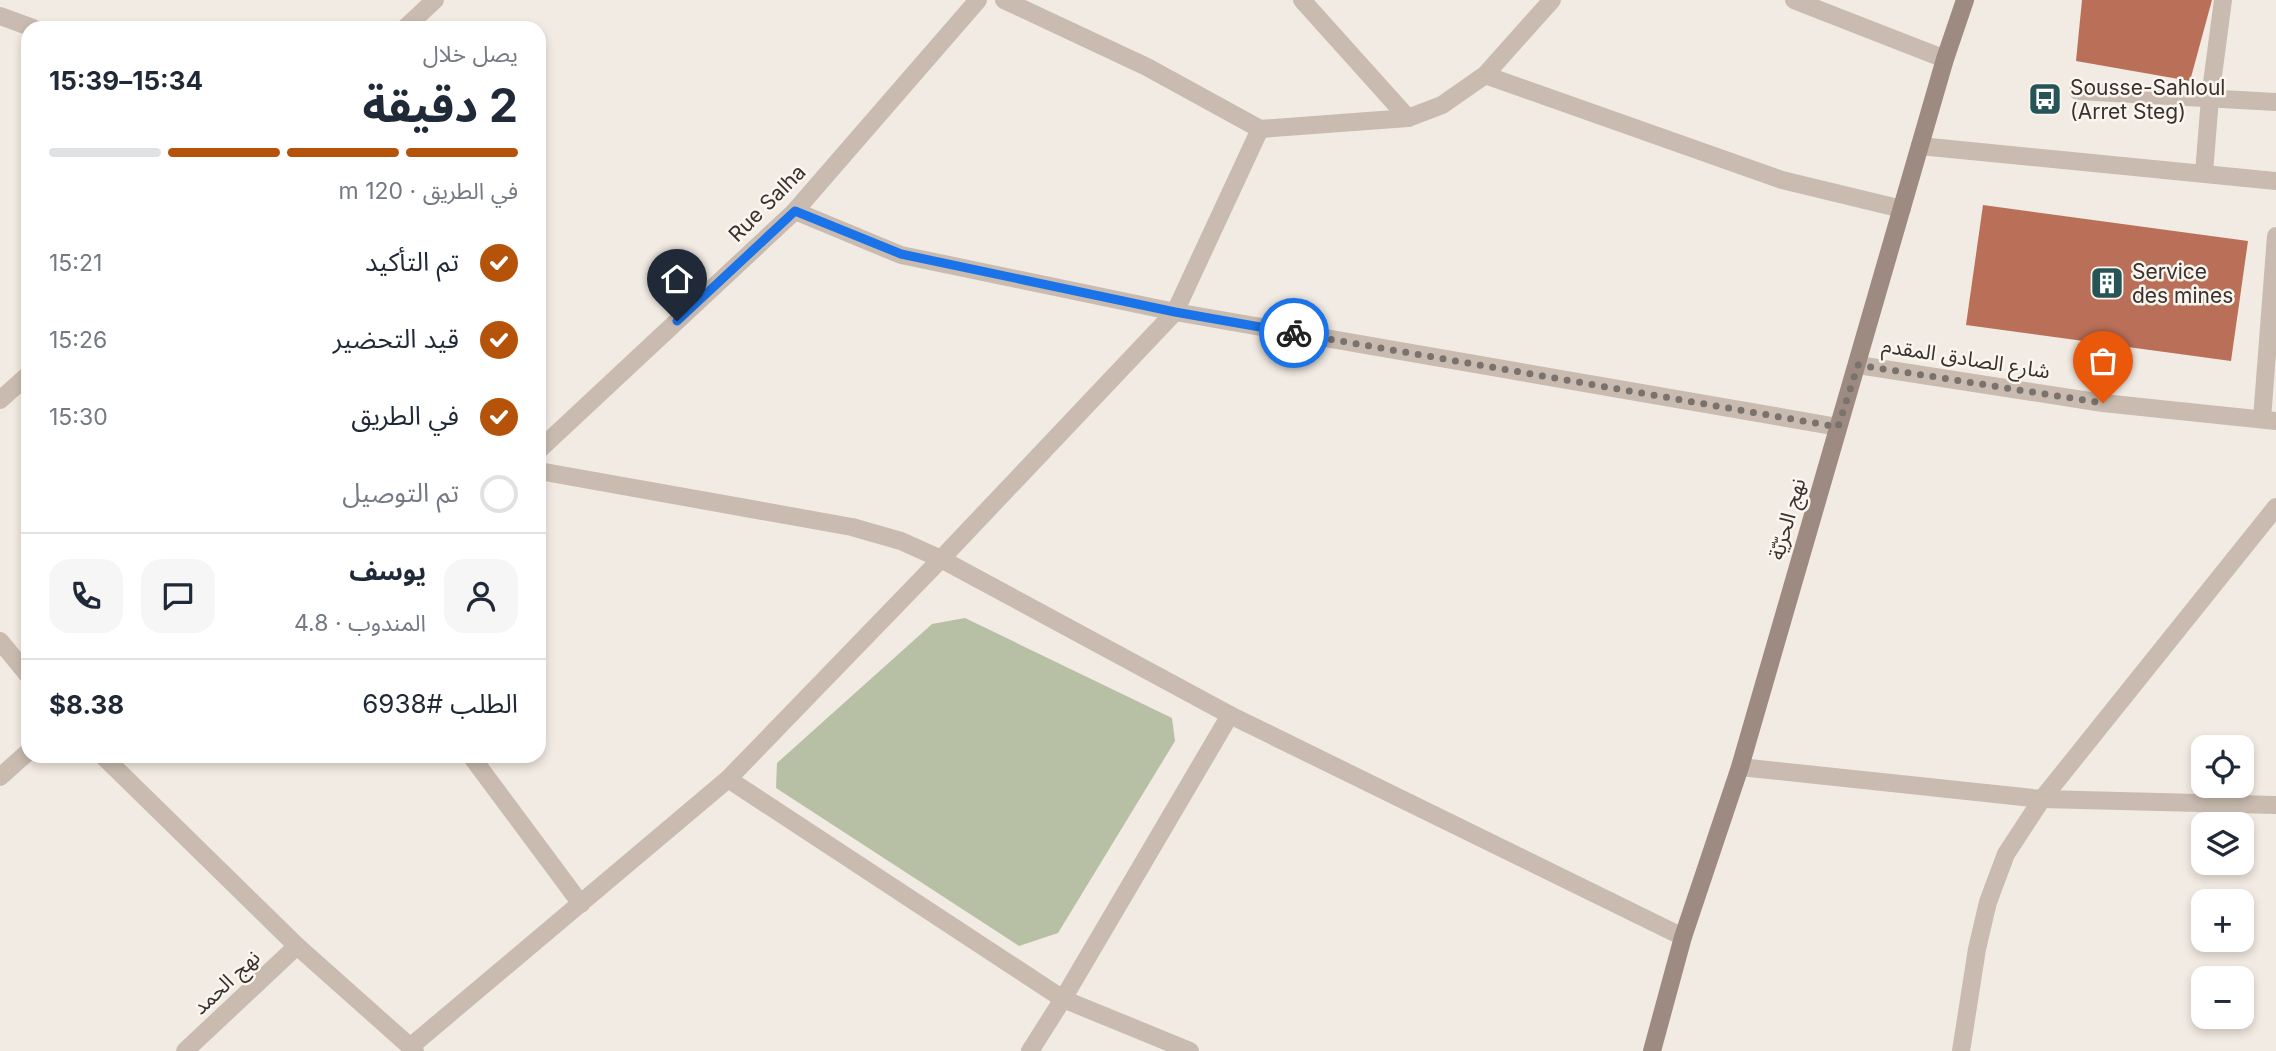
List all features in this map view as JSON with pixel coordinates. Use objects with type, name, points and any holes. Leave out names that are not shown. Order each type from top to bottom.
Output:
[{"type":"main road","name":"نهج الحرّيّة","points":[[1651,1051],[1683,937],[1740,766],[1945,59],[1965,0]]},
{"type":"street","points":[[412,21],[435,0]]},
{"type":"street","name":"Rue Salha","points":[[546,443],[795,211],[978,0]]},
{"type":"street","points":[[1004,0],[1147,66],[1260,129],[1408,118],[1442,105],[1485,75],[1552,0]]},
{"type":"street","points":[[1302,0],[1408,118]]},
{"type":"street","points":[[1794,0],[1945,59]]},
{"type":"street","points":[[2204,173],[2210,98],[2223,0]]},
{"type":"street","points":[[0,16],[21,24]]},
{"type":"street","points":[[1485,75],[1782,180],[1902,209]]},
{"type":"street","points":[[2078,91],[2276,102]]},
{"type":"street","points":[[110,763],[297,946],[413,1049],[728,779],[942,559],[1175,312],[1260,129]]},
{"type":"street","points":[[1920,146],[2276,181]]},
{"type":"street","points":[[795,211],[901,254],[1175,312],[1838,427]]},
{"type":"street","points":[[2269,420],[2276,236]]},
{"type":"street","name":"شارع الصادق المقدم","points":[[1858,365],[2103,403],[2269,420]]},
{"type":"street","points":[[0,400],[21,381]]},
{"type":"street","points":[[546,472],[852,527],[901,541],[942,559],[1230,715],[1683,937]]},
{"type":"street","points":[[1961,1051],[1987,902],[2007,854],[2042,799],[2276,507]]},
{"type":"street","points":[[0,641],[21,666]]},
{"type":"street","points":[[1030,1051],[1230,715]]},
{"type":"street","points":[[0,777],[21,758]]},
{"type":"street","points":[[476,763],[581,904]]},
{"type":"street","points":[[1740,766],[2042,799],[2276,805]]},
{"type":"street","points":[[728,779],[1063,999],[1190,1051]]},
{"type":"street","name":"نهج الحمد","points":[[186,1051],[297,946]]},
{"type":"green space","points":[[965,618],[1172,718],[1175,741],[1058,933],[1019,946],[776,788],[777,763],[932,624]]},
{"type":"building","points":[[2082,0],[2212,0],[2190,81],[2076,61]]},
{"type":"building","name":"Service des mines","points":[[1983,205],[2248,241],[2231,361],[1966,325]]},
{"type":"way so far","points":[[1294,333],[1838,427],[1858,365],[2103,403]]},
{"type":"place","name":"Sousse-Sahloul (Arret Steg)","points":[[2045,99]]},
{"type":"place","name":"Service des mines","points":[[2107,283]]},
{"type":"route","points":[[677,321],[795,211],[901,254],[1175,312],[1294,333]]}]
